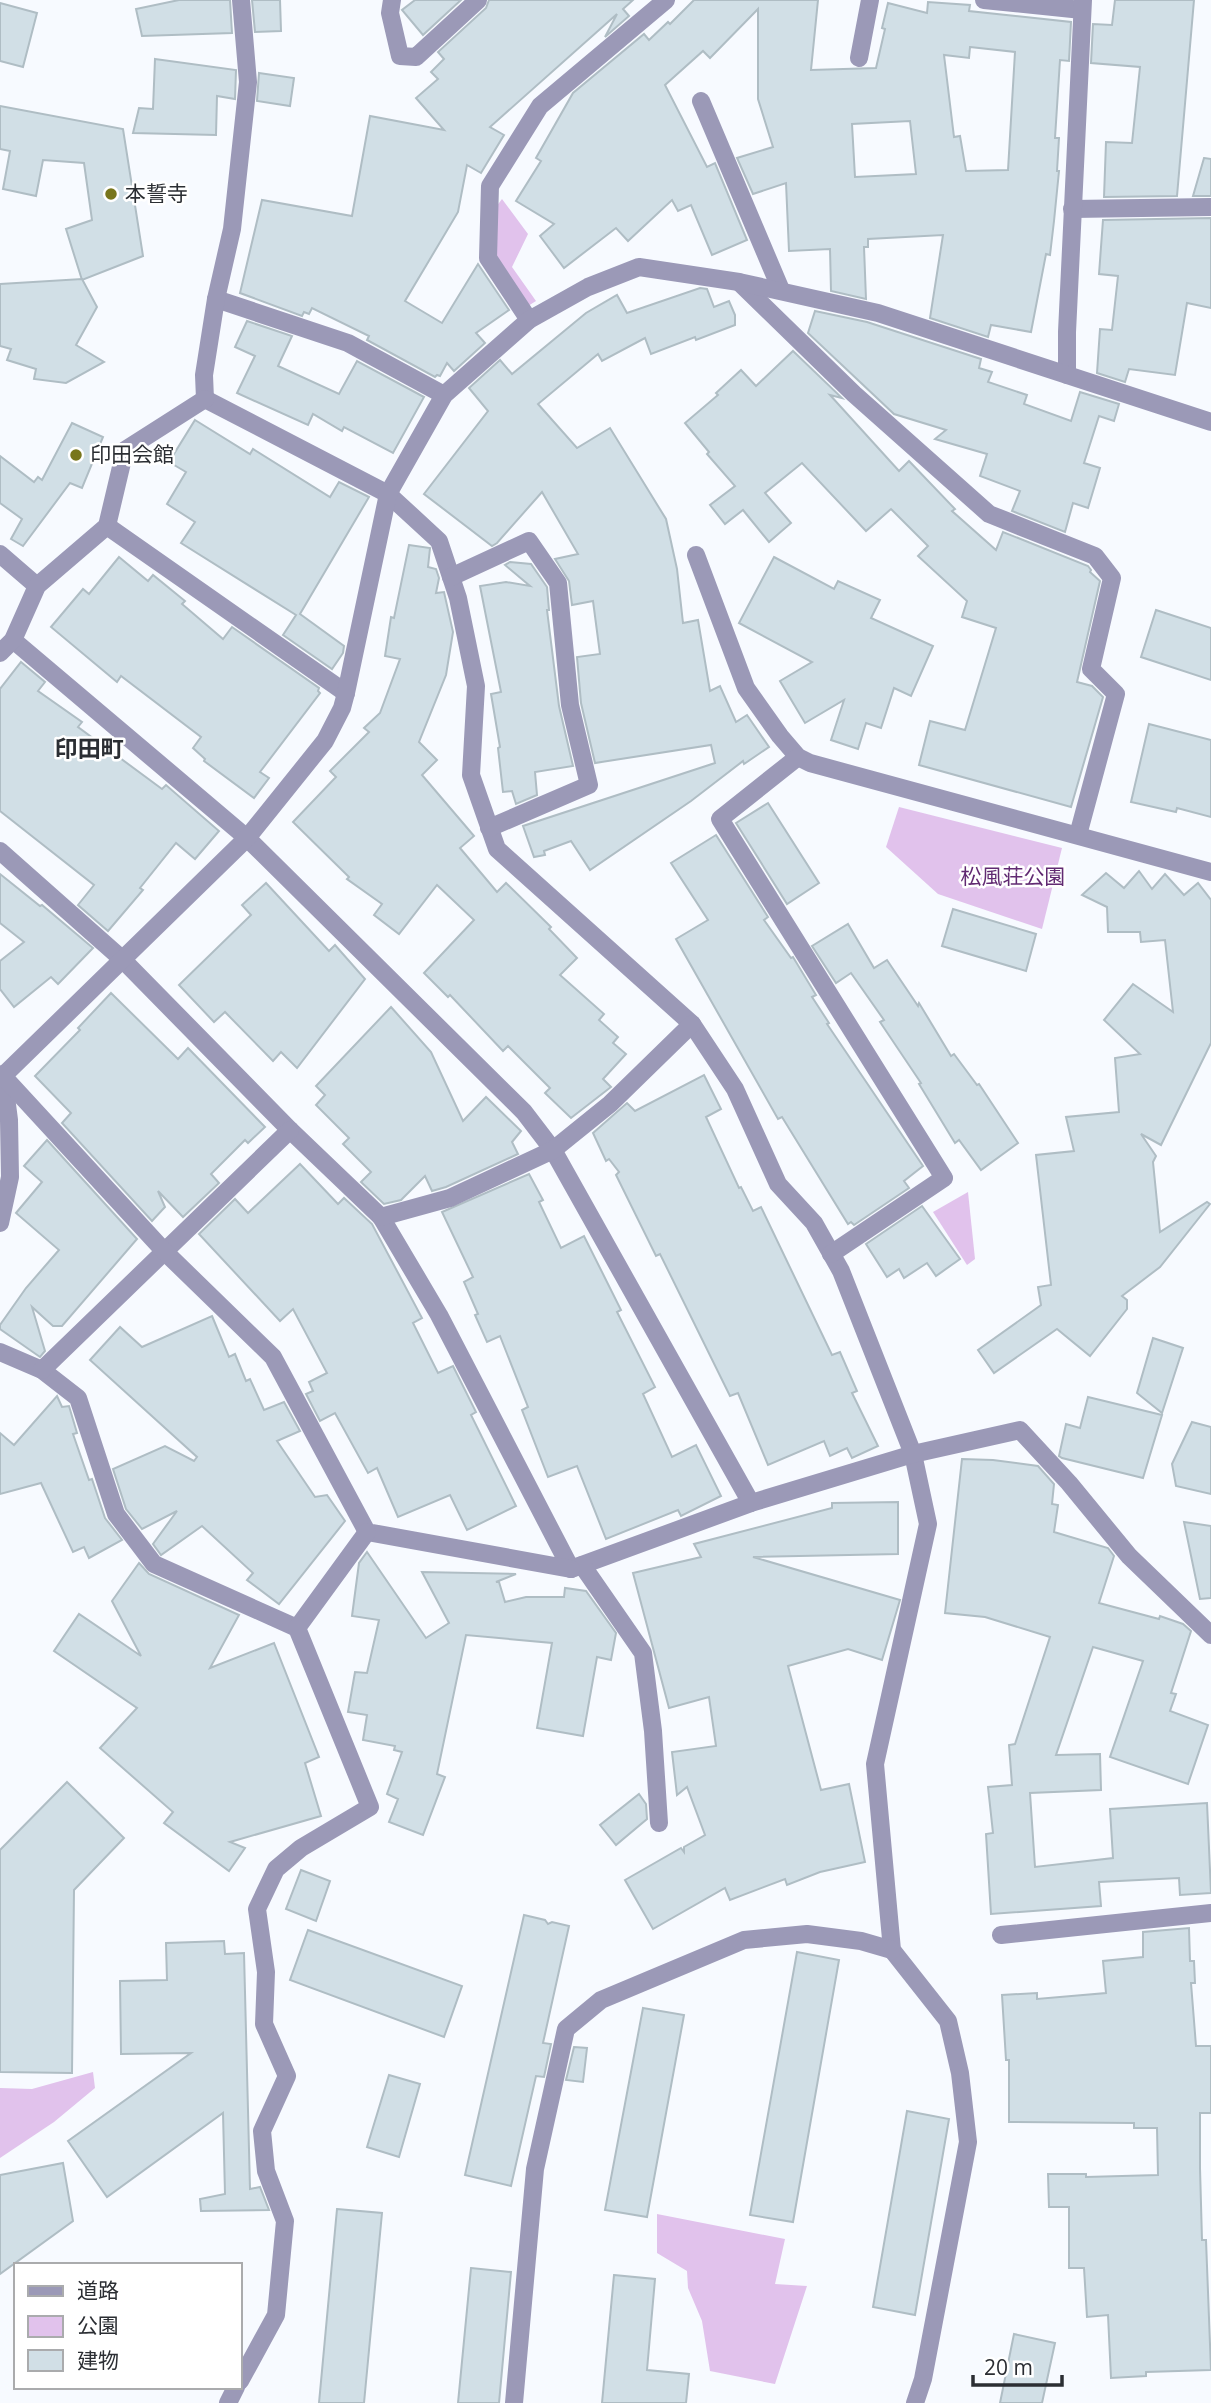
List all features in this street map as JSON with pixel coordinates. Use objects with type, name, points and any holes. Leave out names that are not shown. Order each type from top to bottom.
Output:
[{"type":"street","points":[[205,399],[204,375],[216,299],[232,229],[248,82],[242,0]]},
{"type":"street","points":[[392,0],[390,13],[400,56],[416,57],[478,0]]},
{"type":"street","points":[[529,320],[488,258],[490,186],[540,106],[666,0]]},
{"type":"street","points":[[859,58],[870,0]]},
{"type":"street","points":[[984,0],[1083,5],[1072,209],[1067,375]]},
{"type":"street","points":[[701,101],[780,290]]},
{"type":"street","points":[[1072,209],[1211,207]]},
{"type":"street","points":[[2,1070],[123,960],[247,838],[326,741],[346,693],[388,494],[444,395],[529,320],[588,287],[639,267],[780,290],[878,313],[1211,422]]},
{"type":"street","points":[[739,282],[854,394],[989,514],[1095,556],[1112,578],[1091,669],[1115,694],[1077,835]]},
{"type":"street","points":[[216,299],[348,343],[444,395]]},
{"type":"street","points":[[205,399],[388,494],[439,541],[458,598],[475,686],[471,775],[497,849],[692,1024],[735,1089],[778,1184],[814,1223],[841,1271],[914,1454],[928,1524],[875,1764],[892,1950],[948,2021],[960,2073],[968,2142],[923,2379],[915,2403]]},
{"type":"street","points":[[0,653],[13,640],[37,586],[107,526],[125,450],[205,399]]},
{"type":"street","points":[[107,526],[346,693]]},
{"type":"street","points":[[451,577],[529,541],[558,583],[570,705],[589,785],[489,828]]},
{"type":"street","points":[[0,554],[37,586]]},
{"type":"street","points":[[696,555],[747,688],[798,757],[810,763],[1211,872]]},
{"type":"street","points":[[13,640],[247,838],[524,1112],[553,1150],[751,1503]]},
{"type":"street","points":[[798,757],[720,819],[944,1178],[831,1254]]},
{"type":"street","points":[[0,851],[123,960],[290,1130],[381,1217],[439,1315],[576,1567],[643,1653],[653,1731],[659,1823]]},
{"type":"street","points":[[381,1217],[450,1198],[553,1150],[610,1104],[692,1024]]},
{"type":"street","points":[[0,1223],[10,1177],[9,1120],[2,1070]]},
{"type":"street","points":[[2,1070],[164,1252],[273,1356],[367,1532]]},
{"type":"street","points":[[42,1370],[290,1130]]},
{"type":"street","points":[[0,1352],[42,1370],[78,1398],[116,1514],[154,1564],[297,1628],[370,1807],[301,1849],[276,1869],[257,1909],[266,1972],[264,2024],[287,2076],[262,2131],[266,2171],[285,2221],[276,2315],[242,2377]]},
{"type":"street","points":[[367,1532],[576,1567],[751,1503],[914,1454],[1020,1430],[1069,1483],[1129,1556],[1211,1635]]},
{"type":"street","points":[[297,1628],[367,1532]]},
{"type":"street","points":[[1001,1935],[1211,1913]]},
{"type":"street","points":[[514,2403],[535,2169],[566,2028],[601,2000],[744,1940],[807,1934],[861,1941],[892,1950]]},
{"type":"green space","points":[[502,199],[528,234],[512,267],[536,301],[528,306],[493,254],[496,207]]},
{"type":"green space","name":"松風荘公園","points":[[899,807],[1062,848],[1042,929],[938,894],[886,847]]},
{"type":"green space","points":[[968,1192],[975,1259],[967,1265],[933,1212]]},
{"type":"green space","points":[[93,2072],[95,2088],[54,2122],[0,2158],[0,2088],[32,2089]]},
{"type":"green space","points":[[657,2214],[785,2239],[775,2284],[807,2286],[775,2384],[710,2371],[702,2321],[688,2288],[687,2271],[657,2253]]},
{"type":"building","points":[[179,0],[230,0],[232,33],[142,36],[136,9]]},
{"type":"building","points":[[252,0],[280,0],[281,31],[255,32]]},
{"type":"building","points":[[415,0],[461,0],[423,35],[402,10]]},
{"type":"building","points":[[489,0],[633,0],[623,9],[629,16],[605,37],[617,14],[490,127],[504,135],[481,173],[467,165],[458,212],[405,301],[442,323],[478,264],[509,310],[476,333],[485,343],[454,371],[447,363],[440,376],[435,377],[367,340],[369,336],[312,308],[309,314],[304,312],[302,316],[240,293],[262,200],[352,216],[370,116],[444,130],[416,98],[438,79],[431,72],[444,59],[438,52],[486,8]]},
{"type":"building","points":[[694,0],[818,0],[811,70],[876,68],[888,3],[927,13],[928,2],[970,5],[969,11],[1071,22],[1069,61],[1060,60],[1055,138],[1059,138],[1059,171],[1050,255],[1046,254],[1031,332],[991,325],[988,337],[930,318],[943,235],[868,239],[868,247],[864,247],[866,299],[831,291],[830,249],[789,251],[786,183],[753,194],[737,158],[773,147],[758,99],[758,9],[710,58],[703,51],[665,85],[707,167],[715,163],[747,240],[712,255],[691,205],[678,211],[672,200],[628,241],[616,228],[564,268],[540,236],[554,224],[516,201],[541,161],[536,158],[573,93],[644,34],[649,40],[668,22],[670,24]],"holes":[[[970,47],[1015,52],[1008,170],[966,171],[960,136],[954,137],[944,55],[969,58]],[[910,121],[916,174],[855,177],[852,124]]]},
{"type":"building","points":[[1115,0],[1194,0],[1177,196],[1104,197],[1106,142],[1132,143],[1140,67],[1091,63],[1093,24],[1112,25]]},
{"type":"building","points":[[0,3],[37,13],[23,67],[0,61]]},
{"type":"building","points":[[155,59],[236,70],[235,99],[217,96],[216,135],[133,133],[139,108],[153,109]]},
{"type":"building","points":[[259,73],[294,78],[290,106],[257,101]]},
{"type":"building","points":[[0,106],[123,129],[143,256],[82,280],[66,229],[92,220],[84,163],[43,160],[36,196],[3,189],[10,151],[0,149]]},
{"type":"building","points":[[1204,158],[1211,159],[1211,196],[1193,196]]},
{"type":"building","points":[[1211,218],[1211,308],[1187,303],[1175,375],[1129,369],[1125,382],[1097,373],[1100,329],[1112,330],[1118,276],[1099,274],[1103,220]]},
{"type":"building","points":[[82,279],[97,307],[76,345],[104,362],[66,383],[34,379],[36,369],[7,360],[11,349],[0,346],[0,284]]},
{"type":"building","points":[[700,288],[707,289],[714,307],[729,301],[735,315],[735,325],[651,354],[645,338],[602,361],[598,354],[538,404],[577,448],[610,428],[666,519],[677,569],[683,623],[698,620],[710,691],[720,686],[736,722],[747,715],[769,747],[744,764],[743,761],[691,801],[590,870],[571,841],[544,851],[545,855],[534,857],[523,826],[715,763],[711,745],[595,763],[581,703],[577,657],[600,654],[593,601],[572,605],[569,581],[555,559],[578,554],[542,492],[492,546],[424,494],[488,411],[469,388],[500,360],[512,374],[586,313],[617,295],[627,313]]},
{"type":"building","points":[[815,311],[867,322],[981,359],[979,368],[992,372],[988,382],[1027,395],[1024,404],[1071,421],[1080,392],[1119,404],[1114,421],[1099,416],[1084,463],[1100,468],[1088,508],[1073,503],[1065,532],[1012,511],[1020,491],[980,476],[987,454],[935,439],[946,430],[894,414],[808,333]]},
{"type":"building","points":[[247,321],[292,336],[278,366],[339,394],[357,361],[424,397],[393,453],[344,427],[342,431],[313,414],[308,425],[237,393],[255,356],[235,347]]},
{"type":"building","points":[[793,351],[842,398],[830,395],[899,471],[909,461],[955,509],[952,511],[996,550],[1003,532],[1088,566],[1090,572],[1100,581],[1077,682],[1092,686],[1103,697],[1071,807],[919,765],[930,721],[965,730],[996,628],[962,617],[967,601],[918,556],[928,546],[891,509],[866,531],[802,463],[765,493],[791,523],[769,542],[743,510],[725,524],[710,505],[735,486],[685,423],[718,395],[716,393],[741,370],[756,386]]},
{"type":"building","points":[[195,420],[250,454],[253,449],[330,497],[339,482],[369,497],[300,614],[344,646],[343,653],[332,669],[283,635],[296,615],[181,543],[195,522],[167,504],[186,472],[169,462]]},
{"type":"building","points":[[72,423],[103,437],[82,488],[70,483],[23,546],[11,539],[22,519],[0,503],[0,456],[34,482],[38,477],[42,480]]},
{"type":"building","points":[[409,545],[430,548],[428,567],[436,569],[439,578],[436,593],[444,592],[453,632],[446,675],[419,742],[437,760],[422,775],[474,836],[460,848],[497,892],[506,883],[551,927],[549,929],[577,958],[560,975],[604,1014],[599,1020],[618,1037],[613,1043],[626,1054],[603,1079],[611,1087],[571,1118],[545,1093],[550,1088],[508,1046],[503,1051],[450,995],[448,997],[424,973],[474,920],[437,885],[399,934],[374,915],[382,904],[347,879],[349,877],[293,822],[336,777],[330,771],[369,732],[364,728],[380,713],[400,659],[385,656],[391,617],[394,618]]},
{"type":"building","points":[[119,557],[148,581],[153,575],[185,601],[182,604],[223,639],[232,627],[319,688],[320,693],[260,772],[269,778],[254,798],[204,761],[193,748],[201,737],[121,676],[117,682],[51,627],[83,589],[89,594]]},
{"type":"building","points":[[774,557],[834,589],[838,581],[880,600],[871,618],[933,646],[911,696],[894,688],[881,728],[866,723],[858,749],[831,740],[844,700],[805,723],[780,681],[812,662],[739,623]]},
{"type":"building","points":[[510,562],[531,564],[547,587],[547,610],[559,706],[573,766],[535,772],[537,795],[516,804],[512,791],[503,792],[500,747],[491,694],[501,692],[480,586],[506,582],[530,586],[505,565]]},
{"type":"building","points":[[1156,610],[1211,628],[1211,680],[1141,657]]},
{"type":"building","points":[[21,662],[45,682],[38,691],[82,722],[78,727],[162,789],[166,785],[219,831],[195,859],[176,843],[140,888],[143,890],[108,931],[78,905],[94,885],[0,811],[0,689]]},
{"type":"building","points":[[1149,724],[1211,740],[1211,817],[1177,808],[1176,812],[1131,802]]},
{"type":"building","points":[[768,803],[819,883],[787,904],[736,823]]},
{"type":"building","points":[[716,835],[768,917],[764,920],[791,958],[793,957],[816,995],[812,997],[829,1023],[827,1024],[923,1166],[904,1181],[909,1188],[854,1225],[851,1222],[848,1224],[782,1117],[778,1119],[676,939],[708,920],[671,863]]},
{"type":"building","points":[[1139,871],[1152,889],[1165,874],[1184,895],[1198,883],[1211,900],[1211,1043],[1161,1145],[1141,1134],[1156,1156],[1153,1162],[1160,1232],[1207,1202],[1210,1204],[1160,1267],[1122,1296],[1127,1300],[1127,1309],[1090,1356],[1057,1329],[994,1373],[978,1350],[1041,1305],[1038,1287],[1051,1285],[1036,1155],[1074,1151],[1066,1117],[1119,1112],[1115,1058],[1140,1054],[1104,1020],[1133,984],[1173,1012],[1165,940],[1141,942],[1140,932],[1108,932],[1107,907],[1082,895],[1106,873],[1124,888]]},
{"type":"building","points":[[0,874],[93,948],[58,984],[51,977],[14,1007],[0,989],[0,961],[24,942],[0,923]]},
{"type":"building","points":[[266,883],[329,951],[335,945],[365,979],[297,1068],[281,1052],[273,1061],[225,1012],[214,1022],[179,985],[251,915],[242,905]]},
{"type":"building","points":[[953,909],[1036,934],[1026,971],[942,946]]},
{"type":"building","points":[[848,924],[874,968],[887,960],[918,1006],[919,1003],[951,1056],[954,1054],[977,1085],[979,1084],[1018,1143],[981,1170],[959,1140],[955,1143],[919,1084],[921,1083],[880,1022],[884,1020],[851,973],[836,983],[812,946]]},
{"type":"building","points":[[111,993],[178,1059],[188,1048],[265,1127],[248,1143],[245,1140],[211,1174],[219,1183],[183,1217],[158,1191],[165,1207],[152,1221],[62,1123],[71,1113],[35,1076],[80,1030],[78,1028]]},
{"type":"building","points":[[391,1007],[431,1052],[463,1121],[486,1097],[521,1131],[512,1142],[518,1154],[432,1191],[425,1176],[401,1200],[384,1204],[361,1182],[371,1172],[343,1144],[349,1138],[316,1105],[325,1095],[316,1086]]},
{"type":"building","points":[[704,1075],[721,1109],[706,1117],[739,1188],[741,1187],[753,1211],[761,1207],[832,1355],[840,1352],[857,1391],[852,1393],[878,1446],[852,1458],[847,1448],[830,1456],[824,1441],[768,1465],[738,1393],[730,1396],[660,1254],[656,1256],[616,1175],[619,1172],[609,1159],[606,1161],[593,1133],[627,1103],[635,1111]]},
{"type":"building","points":[[47,1140],[137,1239],[62,1326],[53,1326],[32,1307],[45,1351],[40,1357],[0,1329],[0,1325],[26,1288],[59,1250],[16,1213],[42,1182],[24,1166]]},
{"type":"building","points":[[300,1164],[338,1204],[344,1198],[372,1224],[422,1318],[413,1323],[438,1373],[453,1366],[476,1412],[471,1415],[516,1506],[467,1530],[450,1495],[398,1517],[377,1468],[368,1473],[335,1413],[320,1421],[306,1394],[313,1391],[309,1382],[327,1373],[293,1309],[280,1321],[199,1234],[235,1199],[248,1213]]},
{"type":"building","points":[[529,1174],[543,1200],[539,1202],[561,1248],[584,1236],[621,1310],[617,1312],[655,1387],[643,1394],[672,1457],[696,1445],[721,1496],[681,1516],[678,1510],[606,1539],[577,1466],[548,1477],[522,1410],[528,1407],[500,1336],[487,1342],[464,1282],[473,1277],[442,1212]]},
{"type":"building","points":[[922,1206],[960,1259],[936,1276],[927,1263],[904,1278],[899,1269],[887,1277],[866,1244]]},
{"type":"building","points":[[212,1316],[229,1357],[235,1354],[246,1381],[250,1379],[264,1410],[284,1402],[300,1431],[277,1441],[315,1497],[327,1495],[345,1521],[279,1604],[247,1580],[253,1573],[202,1526],[161,1555],[153,1544],[177,1511],[142,1529],[126,1509],[113,1469],[165,1446],[194,1461],[197,1457],[90,1360],[120,1327],[142,1347]]},
{"type":"building","points":[[1153,1338],[1183,1348],[1162,1413],[1137,1393]]},
{"type":"building","points":[[57,1396],[62,1407],[69,1406],[77,1433],[73,1434],[89,1480],[92,1479],[105,1518],[122,1540],[89,1558],[84,1547],[73,1552],[41,1483],[0,1494],[0,1433],[14,1445]]},
{"type":"building","points":[[1088,1397],[1162,1415],[1143,1478],[1059,1456],[1066,1424],[1080,1428]]},
{"type":"building","points":[[1192,1422],[1211,1427],[1211,1494],[1176,1486],[1172,1464]]},
{"type":"building","points":[[962,1459],[1038,1466],[1054,1484],[1052,1504],[1058,1505],[1054,1532],[1108,1548],[1114,1556],[1099,1603],[1159,1619],[1160,1616],[1183,1624],[1191,1631],[1171,1693],[1176,1694],[1170,1711],[1208,1725],[1188,1784],[1110,1757],[1143,1661],[1093,1647],[1056,1755],[1100,1754],[1101,1790],[1030,1793],[1035,1867],[1113,1858],[1110,1809],[1207,1803],[1211,1893],[1180,1895],[1179,1878],[1099,1882],[1101,1906],[991,1914],[986,1834],[993,1833],[988,1787],[1012,1785],[1009,1745],[1015,1744],[1050,1637],[985,1617],[945,1613]]},
{"type":"building","points":[[898,1502],[898,1554],[753,1557],[900,1600],[882,1660],[848,1649],[788,1666],[821,1790],[849,1784],[865,1862],[820,1872],[787,1885],[785,1879],[730,1900],[725,1888],[653,1929],[625,1880],[681,1848],[684,1852],[684,1847],[705,1835],[687,1787],[677,1795],[672,1752],[716,1746],[709,1697],[669,1708],[633,1573],[701,1557],[694,1544],[832,1508],[832,1503]]},
{"type":"building","points":[[1184,1522],[1211,1526],[1211,1598],[1200,1599]]},
{"type":"building","points":[[367,1552],[426,1638],[449,1623],[422,1572],[516,1574],[496,1582],[499,1582],[505,1602],[526,1597],[564,1597],[565,1588],[586,1591],[616,1633],[611,1660],[597,1657],[583,1736],[537,1728],[552,1643],[466,1635],[437,1774],[445,1777],[423,1835],[389,1822],[398,1799],[387,1794],[402,1752],[394,1750],[395,1746],[363,1740],[367,1715],[348,1712],[355,1672],[367,1673],[379,1620],[352,1616],[359,1563]]},
{"type":"building","points":[[139,1563],[149,1574],[239,1615],[210,1668],[274,1643],[319,1757],[305,1763],[321,1816],[230,1842],[245,1848],[229,1871],[164,1823],[173,1812],[100,1748],[137,1708],[54,1651],[79,1614],[141,1656],[112,1601]]},
{"type":"building","points":[[67,1782],[124,1838],[74,1890],[72,2073],[0,2072],[0,1850]]},
{"type":"building","points":[[639,1794],[646,1804],[647,1819],[616,1845],[600,1825]]},
{"type":"building","points":[[301,1870],[330,1881],[316,1921],[286,1909]]},
{"type":"building","points":[[524,1915],[545,1920],[548,1924],[552,1922],[569,1926],[543,2043],[551,2044],[544,2077],[536,2076],[511,2186],[465,2175]]},
{"type":"building","points":[[1189,1928],[1190,1961],[1194,1961],[1195,1983],[1191,1983],[1196,2046],[1211,2046],[1211,2113],[1200,2113],[1200,2168],[1211,2370],[1146,2372],[1146,2376],[1111,2378],[1108,2315],[1087,2317],[1084,2268],[1069,2268],[1069,2207],[1049,2207],[1048,2174],[1086,2174],[1086,2177],[1158,2175],[1157,2128],[1134,2128],[1134,2123],[1009,2122],[1009,2060],[1006,2060],[1002,1995],[1037,1993],[1037,1999],[1106,1993],[1103,1961],[1143,1957],[1143,1932]]},
{"type":"building","points":[[308,1930],[462,1986],[444,2037],[290,1980]]},
{"type":"building","points":[[224,1941],[225,1954],[244,1953],[250,2189],[260,2187],[269,2210],[201,2211],[200,2199],[225,2194],[223,2113],[107,2197],[68,2141],[191,2053],[121,2054],[120,1981],[167,1980],[166,1943]]},
{"type":"building","points":[[797,1952],[839,1960],[793,2222],[750,2215]]},
{"type":"building","points":[[643,2008],[684,2015],[647,2217],[605,2210]]},
{"type":"building","points":[[574,2047],[587,2048],[583,2082],[566,2080]]},
{"type":"building","points":[[389,2075],[420,2084],[399,2157],[367,2147]]},
{"type":"building","points":[[907,2111],[949,2119],[915,2315],[873,2307]]},
{"type":"building","points":[[63,2163],[73,2221],[0,2274],[0,2175]]},
{"type":"building","points":[[337,2209],[382,2213],[364,2403],[319,2403]]},
{"type":"building","points":[[471,2268],[511,2272],[499,2403],[458,2403]]},
{"type":"building","points":[[614,2275],[655,2279],[647,2370],[689,2374],[686,2403],[602,2403]]},
{"type":"building","points":[[1014,2334],[1055,2343],[1042,2403],[1000,2403]]},
{"type":"place","name":"本誓寺","points":[[111,194]]},
{"type":"place","name":"印田会館","points":[[76,455]]},
{"type":"district","name":"印田町","points":[[89,749]]}]
